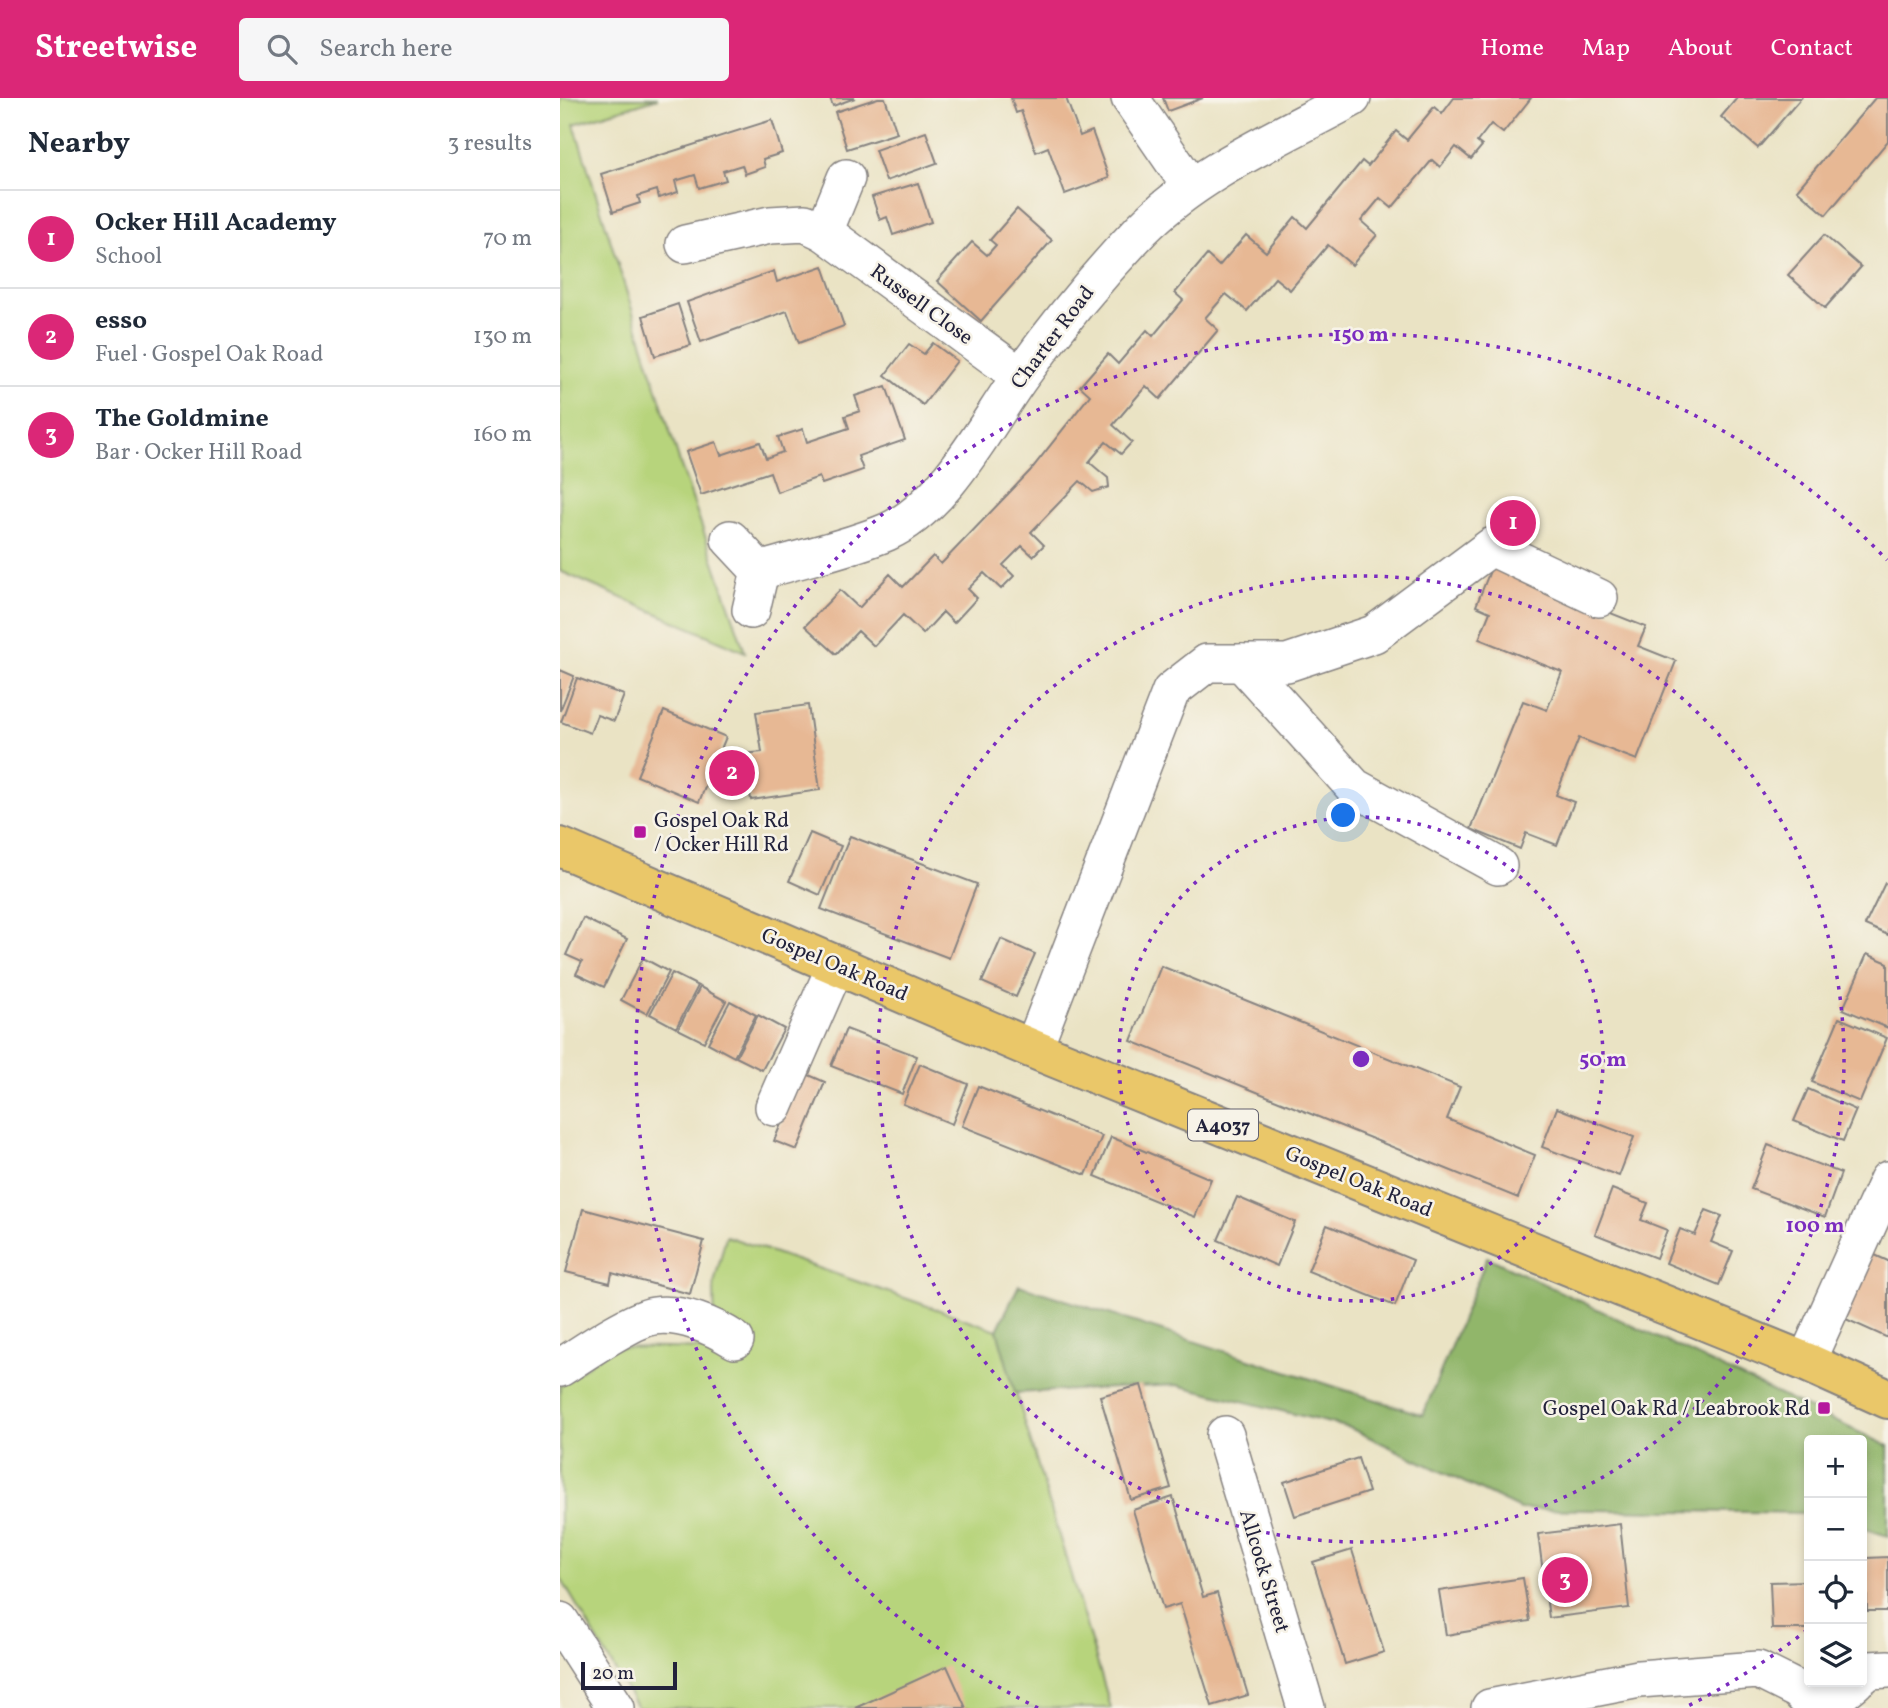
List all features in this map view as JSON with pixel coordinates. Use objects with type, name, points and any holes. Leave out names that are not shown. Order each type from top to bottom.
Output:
[{"type":"main road","name":"Gospel Oak Road","points":[[560,847],[1033,1049],[1807,1362],[1888,1399]]},
{"type":"street","points":[[1130,98],[1191,187]]},
{"type":"street","name":"Charter Road","points":[[760,571],[888,531],[933,499],[974,447],[1020,376],[1094,282],[1135,237],[1191,187],[1352,98]]},
{"type":"street","points":[[824,232],[846,178]]},
{"type":"street","name":"Russell Close","points":[[685,244],[770,225],[805,223],[824,232],[1020,376]]},
{"type":"street","points":[[730,539],[760,571],[751,610]]},
{"type":"street","points":[[1033,1049],[1171,691],[1207,663],[1287,663],[1374,634],[1491,547],[1599,598]]},
{"type":"street","points":[[1242,663],[1354,787],[1498,866]]},
{"type":"street","points":[[774,1107],[836,965]]},
{"type":"street","points":[[1807,1362],[1888,1180]]},
{"type":"street","points":[[560,1368],[600,1342],[653,1316],[712,1325],[735,1340]]},
{"type":"street","name":"Allcock Street","points":[[1225,1434],[1306,1708]]},
{"type":"street","points":[[560,1621],[616,1708]]},
{"type":"street","points":[[1867,1672],[1888,1669]]},
{"type":"street","points":[[1490,1708],[1557,1701],[1639,1679],[1758,1670],[1798,1690],[1816,1708]]},
{"type":"street","points":[[1824,1708],[1849,1687]]},
{"type":"green space","points":[[560,98],[658,98],[574,124],[680,463],[745,652],[560,571]]},
{"type":"green space","points":[[726,1236],[997,1330],[1111,1708],[639,1708],[635,1704],[560,1577],[560,1386],[612,1347],[715,1349],[714,1284]]},
{"type":"green space","points":[[1487,1257],[1865,1435],[1804,1435],[1804,1513],[1520,1509],[1350,1428],[1177,1385],[1015,1393],[997,1330],[1019,1285],[1423,1415]]},
{"type":"green space","points":[[1867,1436],[1888,1446],[1888,1536],[1867,1530]]},
{"type":"building","points":[[830,98],[855,98],[833,106]]},
{"type":"building","points":[[885,98],[897,133],[847,149],[835,112]]},
{"type":"building","points":[[1011,98],[1066,98],[1080,136],[1092,131],[1109,178],[1065,194],[1048,147],[1036,152],[1021,111],[1016,113]]},
{"type":"building","points":[[1163,98],[1203,98],[1168,111]]},
{"type":"building","points":[[1454,98],[1531,98],[1503,133],[1491,124],[1477,142],[1482,146],[1471,159],[1456,147],[1440,167],[1432,160],[1392,208],[1380,198],[1361,221],[1377,235],[1352,265],[1328,245],[1290,290],[1275,278],[1247,311],[1226,294],[1205,318],[1218,330],[1160,399],[1146,386],[1113,425],[1132,442],[1121,454],[1106,442],[1089,462],[1108,478],[1109,487],[1093,492],[1080,481],[1031,532],[1044,545],[1033,556],[1022,546],[1003,565],[1014,576],[1001,589],[984,573],[968,589],[977,598],[954,623],[943,612],[923,634],[903,615],[874,646],[858,631],[836,654],[805,626],[840,590],[859,608],[890,574],[903,587],[933,556],[941,564],[1030,471],[1090,395],[1080,386],[1108,354],[1118,364],[1147,330],[1153,336],[1183,300],[1175,293],[1207,255],[1219,266],[1246,235],[1266,252],[1295,217],[1307,228],[1362,161],[1368,166],[1396,131],[1407,140],[1434,107],[1442,114]]},
{"type":"building","points":[[1737,98],[1801,98],[1758,148],[1721,117]]},
{"type":"building","points":[[1875,98],[1888,98],[1888,141],[1826,215],[1797,190]]},
{"type":"building","points":[[772,120],[782,153],[763,159],[765,167],[745,174],[742,165],[723,171],[726,180],[699,188],[695,175],[675,181],[678,192],[659,198],[657,190],[638,196],[640,203],[613,212],[601,174]]},
{"type":"building","points":[[926,132],[937,163],[886,181],[875,150]]},
{"type":"building","points":[[918,183],[931,222],[893,235],[887,217],[880,220],[872,197]]},
{"type":"building","points":[[1017,209],[1052,240],[981,321],[937,281],[972,242],[987,255],[996,245],[990,240]]},
{"type":"building","points":[[1824,235],[1861,267],[1825,308],[1788,275]]},
{"type":"building","points":[[823,266],[844,326],[799,343],[787,311],[701,342],[687,302],[774,271],[777,282]]},
{"type":"building","points":[[678,304],[691,345],[655,356],[643,316]]},
{"type":"building","points":[[933,343],[957,361],[923,405],[885,375],[909,344],[924,354]]},
{"type":"building","points":[[886,386],[905,440],[858,456],[863,470],[822,484],[819,477],[777,492],[770,472],[701,495],[686,452],[716,442],[721,455],[760,442],[766,458],[783,452],[778,437],[803,429],[807,442],[849,428],[845,416],[860,411],[855,396]]},
{"type":"building","points":[[1492,566],[1646,627],[1638,646],[1676,661],[1637,760],[1579,738],[1556,795],[1574,802],[1557,845],[1526,833],[1520,849],[1471,829],[1523,701],[1547,710],[1562,672],[1479,639],[1490,612],[1476,606]]},
{"type":"building","points":[[560,670],[574,676],[560,711]]},
{"type":"building","points":[[577,678],[624,695],[614,721],[597,715],[590,733],[561,722]]},
{"type":"building","points":[[808,705],[820,790],[751,800],[744,754],[762,752],[756,712]]},
{"type":"building","points":[[664,711],[726,737],[699,802],[637,776]]},
{"type":"building","points":[[810,833],[841,846],[820,895],[789,881]]},
{"type":"building","points":[[850,836],[977,884],[949,958],[821,909]]},
{"type":"building","points":[[1885,883],[1888,885],[1888,935],[1865,925]]},
{"type":"building","points":[[583,918],[627,939],[604,987],[576,974],[582,962],[566,955]]},
{"type":"building","points":[[1001,939],[1035,954],[1016,997],[982,982]]},
{"type":"building","points":[[1867,954],[1888,963],[1888,1028],[1843,1009]]},
{"type":"building","points":[[643,958],[669,972],[647,1014],[621,1000]]},
{"type":"building","points":[[1161,966],[1460,1087],[1447,1119],[1535,1155],[1518,1198],[1131,1041]]},
{"type":"building","points":[[672,973],[698,986],[676,1028],[650,1014]]},
{"type":"building","points":[[700,987],[726,1001],[704,1042],[678,1029]]},
{"type":"building","points":[[730,1001],[756,1015],[734,1057],[708,1043]]},
{"type":"building","points":[[758,1015],[784,1029],[762,1070],[736,1057]]},
{"type":"building","points":[[1839,1018],[1887,1038],[1860,1102],[1812,1082]]},
{"type":"building","points":[[846,1029],[917,1056],[902,1094],[831,1066]]},
{"type":"building","points":[[920,1064],[968,1084],[952,1124],[903,1104]]},
{"type":"building","points":[[802,1072],[825,1082],[797,1150],[774,1141]]},
{"type":"building","points":[[978,1086],[1102,1136],[1086,1175],[962,1126]]},
{"type":"building","points":[[1808,1089],[1856,1110],[1843,1141],[1794,1121]]},
{"type":"building","points":[[1557,1108],[1634,1137],[1619,1176],[1542,1147]]},
{"type":"building","points":[[1111,1137],[1211,1179],[1195,1217],[1095,1176]]},
{"type":"building","points":[[1768,1145],[1841,1173],[1825,1217],[1751,1189]]},
{"type":"building","points":[[1612,1189],[1648,1203],[1641,1220],[1667,1230],[1656,1258],[1595,1234]]},
{"type":"building","points":[[1237,1197],[1295,1222],[1277,1266],[1218,1240]]},
{"type":"building","points":[[583,1209],[704,1241],[690,1294],[612,1273],[610,1283],[566,1272]]},
{"type":"building","points":[[1706,1210],[1722,1216],[1711,1242],[1733,1251],[1719,1285],[1666,1263],[1680,1229],[1695,1235]]},
{"type":"building","points":[[1327,1225],[1413,1260],[1395,1306],[1308,1271]]},
{"type":"building","points":[[1868,1252],[1888,1261],[1888,1338],[1839,1316]]},
{"type":"building","points":[[1141,1385],[1171,1488],[1131,1500],[1100,1396]]},
{"type":"building","points":[[1358,1458],[1369,1492],[1295,1516],[1284,1482]]},
{"type":"building","points":[[1173,1497],[1203,1597],[1217,1593],[1248,1695],[1212,1706],[1180,1604],[1163,1609],[1133,1510]]},
{"type":"building","points":[[1620,1524],[1629,1608],[1549,1618],[1538,1534]]},
{"type":"building","points":[[1352,1550],[1384,1652],[1345,1664],[1313,1562]]},
{"type":"building","points":[[1888,1557],[1888,1611],[1867,1611],[1867,1558]]},
{"type":"building","points":[[1523,1578],[1530,1621],[1446,1635],[1439,1591]]},
{"type":"building","points":[[1804,1581],[1804,1629],[1772,1629],[1770,1582]]},
{"type":"building","points":[[947,1666],[966,1708],[855,1708]]},
{"type":"place","name":"Ocker Hill Academy","points":[[1513,523]]},
{"type":"place","name":"esso","points":[[732,773]]},
{"type":"place","name":"Gospel Oak Rd / Ocker Hill Rd","points":[[640,832]]},
{"type":"place","name":"Gospel Oak Rd / Leabrook Rd","points":[[1824,1408]]},
{"type":"place","name":"The Goldmine","points":[[1565,1580]]}]
